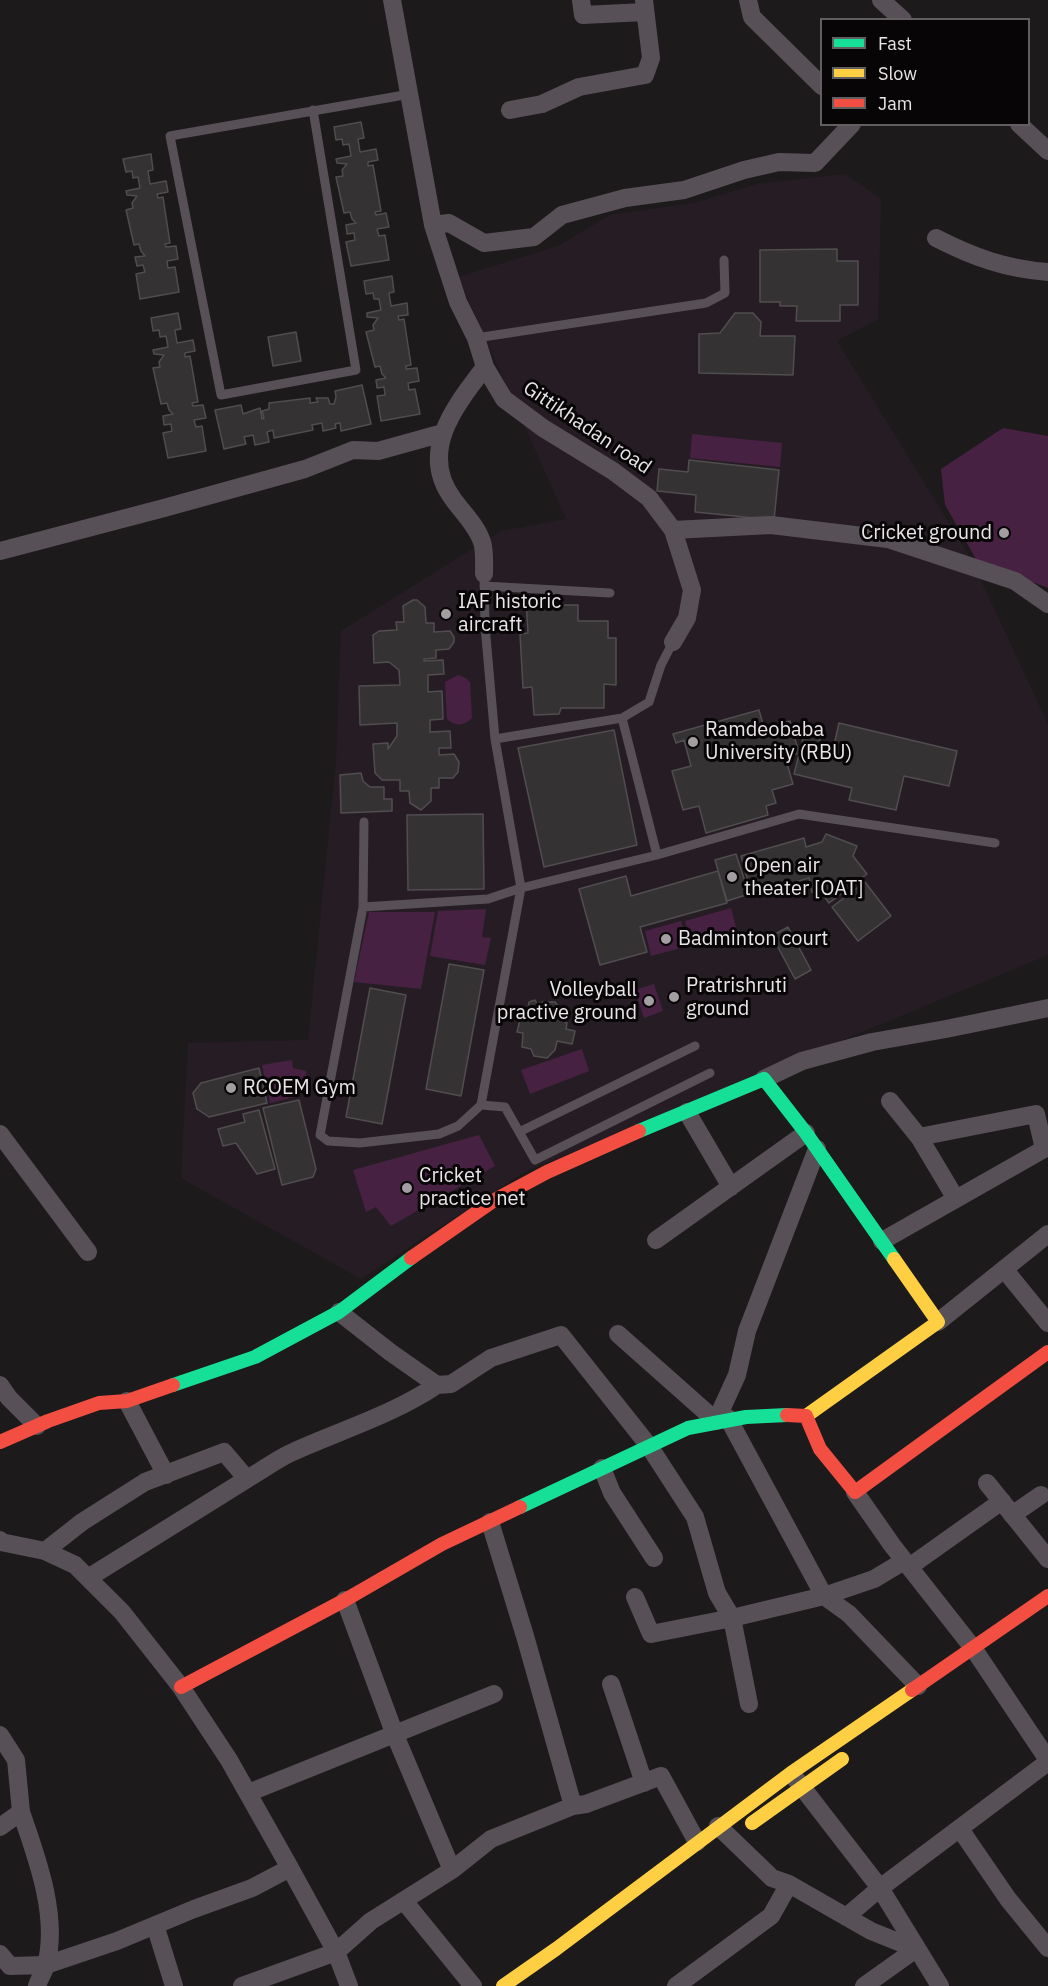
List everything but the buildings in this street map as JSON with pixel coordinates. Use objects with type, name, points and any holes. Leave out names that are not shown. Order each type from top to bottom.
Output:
[{"type":"street","name":"Gittikhadan road","points":[[392,0],[433,225],[458,302],[476,338],[485,367],[504,399],[543,428],[614,471],[649,498],[673,530],[692,590],[687,618],[673,642]]},
{"type":"street","points":[[510,110],[542,104],[579,87],[645,75],[651,58],[644,6],[584,15],[581,0]]},
{"type":"street","points":[[748,0],[752,17],[820,84]]},
{"type":"street","points":[[881,0],[901,18]]},
{"type":"street","points":[[433,225],[449,223],[484,243],[534,237],[562,215],[626,198],[684,190],[744,170],[779,162],[815,163],[850,126]]},
{"type":"street","points":[[1021,126],[1048,151]]},
{"type":"street","points":[[936,238],[963,252],[1005,267],[1048,272]]},
{"type":"street","points":[[484,580],[483,543],[440,477],[437,456],[443,433],[463,396],[485,367]]},
{"type":"street","points":[[0,551],[305,469],[354,450],[378,451],[443,433]]},
{"type":"street","points":[[673,530],[771,525],[888,539],[1015,582],[1048,604]]},
{"type":"street","points":[[0,1442],[99,1403],[126,1401],[255,1357],[339,1312],[436,1239],[493,1202],[547,1172],[802,1061],[872,1042],[1048,1008]]},
{"type":"street","points":[[764,1079],[806,1133],[938,1322]]},
{"type":"street","points":[[890,1101],[919,1137],[956,1199]]},
{"type":"street","points":[[687,1112],[730,1187]]},
{"type":"street","points":[[882,1241],[1044,1149],[1036,1114],[919,1137]]},
{"type":"street","points":[[656,1240],[806,1133]]},
{"type":"street","points":[[0,1134],[88,1252]]},
{"type":"street","points":[[722,1419],[737,1375],[747,1331],[817,1149]]},
{"type":"street","points":[[181,1687],[345,1600],[442,1544],[687,1428],[722,1419],[780,1414],[806,1416],[938,1322],[1048,1234]]},
{"type":"street","points":[[1004,1269],[1048,1323]]},
{"type":"street","points":[[339,1312],[437,1385]]},
{"type":"street","points":[[618,1334],[722,1419],[824,1596],[849,1614],[926,1689]]},
{"type":"street","points":[[88,1578],[293,1452],[351,1430],[413,1401],[437,1385],[451,1384],[491,1358],[561,1335],[649,1446],[695,1517],[725,1605],[749,1704]]},
{"type":"street","points":[[855,1492],[1048,1352]]},
{"type":"street","points":[[0,1384],[9,1398],[37,1426]]},
{"type":"street","points":[[126,1401],[166,1475]]},
{"type":"street","points":[[806,1416],[820,1449],[977,1653],[1048,1761],[880,1888],[846,1917]]},
{"type":"street","points":[[45,1551],[91,1516],[145,1482],[224,1452],[247,1479]]},
{"type":"street","points":[[602,1468],[612,1493],[654,1558]]},
{"type":"street","points":[[987,1483],[1048,1559]]},
{"type":"street","points":[[634,1597],[651,1634],[725,1605],[824,1596],[874,1579],[907,1564],[1007,1508],[1041,1495]]},
{"type":"street","points":[[490,1522],[573,1806]]},
{"type":"street","points":[[0,1540],[45,1551],[75,1565],[122,1612],[181,1687],[248,1793],[336,1952],[349,1986]]},
{"type":"street","points":[[977,1653],[1048,1596]]},
{"type":"street","points":[[345,1600],[395,1736],[452,1870]]},
{"type":"street","points":[[503,1986],[556,1949],[697,1842],[724,1836],[797,1780],[977,1653],[1048,1608]]},
{"type":"street","points":[[611,1684],[644,1783]]},
{"type":"street","points":[[248,1793],[395,1736],[494,1694]]},
{"type":"street","points":[[0,1735],[16,1760],[21,1812],[47,1897],[50,1927],[46,1965],[37,1986]]},
{"type":"street","points":[[797,1780],[849,1754]]},
{"type":"street","points":[[248,1985],[336,1952],[371,1921],[452,1870],[491,1839],[573,1806],[586,1804],[661,1776],[697,1842]]},
{"type":"street","points":[[797,1780],[880,1888],[940,1986]]},
{"type":"street","points":[[0,1827],[21,1812]]},
{"type":"street","points":[[960,1829],[1008,1899],[1048,1947]]},
{"type":"street","points":[[724,1836],[772,1878],[789,1884],[871,1931],[916,1949]]},
{"type":"street","points":[[0,1954],[10,1966],[46,1965],[117,1941],[252,1888],[290,1868]]},
{"type":"street","points":[[676,1986],[771,1916],[789,1884]]},
{"type":"street","points":[[404,1901],[473,1986]]},
{"type":"street","points":[[155,1925],[174,1986]]},
{"type":"street","points":[[864,1986],[916,1949]]},
{"type":"lane","points":[[313,110],[356,370],[220,395],[170,135],[313,110],[410,94]]},
{"type":"lane","points":[[476,338],[706,303],[725,293],[724,260]]},
{"type":"lane","points":[[364,822],[363,907],[320,1135],[328,1141],[360,1143],[439,1134],[458,1126],[481,1105],[521,888],[495,739],[485,626],[484,580],[610,593]]},
{"type":"lane","points":[[495,739],[622,718],[649,702],[661,665],[673,642]]},
{"type":"lane","points":[[622,718],[657,855]]},
{"type":"lane","points":[[363,907],[488,899],[521,888],[657,855],[799,814],[995,843]]},
{"type":"lane","points":[[519,1132],[696,1046]]},
{"type":"lane","points":[[481,1105],[505,1107],[535,1160],[710,1072]]},
{"type":"shaded area","name":"Ramdeobaba University (RBU)","points":[[845,174],[881,199],[878,319],[837,341],[971,559],[1048,724],[1048,955],[524,1172],[361,1279],[181,1178],[188,1043],[308,1040],[336,761],[341,631],[501,531],[566,519],[458,277],[558,246],[610,215],[694,203],[757,184]]},
{"type":"shaded area","name":"Cricket ground","points":[[1003,428],[1048,436],[1048,588],[977,561],[945,505],[941,469]]},
{"type":"shaded area","points":[[692,434],[782,443],[780,467],[690,458]]},
{"type":"shaded area","points":[[458,675],[470,682],[472,718],[460,725],[447,719],[445,682]]},
{"type":"shaded area","points":[[731,908],[737,931],[692,944],[685,921]]},
{"type":"shaded area","points":[[486,909],[482,937],[491,938],[485,965],[430,956],[438,911]]},
{"type":"shaded area","points":[[369,912],[435,912],[421,989],[354,982]]},
{"type":"shaded area","name":"Badminton court","points":[[681,921],[688,946],[651,956],[645,931]]},
{"type":"shaded area","name":"Volleyball practive ground","points":[[654,984],[663,1011],[644,1018],[635,990]]},
{"type":"shaded area","points":[[582,1049],[589,1071],[530,1094],[521,1070]]},
{"type":"shaded area","points":[[292,1060],[293,1068],[306,1071],[307,1088],[298,1096],[270,1103],[262,1065]]},
{"type":"shaded area","name":"Cricket practice net","points":[[479,1135],[495,1166],[391,1226],[376,1207],[366,1212],[353,1170]]},
{"type":"traffic: fast","points":[[639,1131],[764,1079],[806,1133],[894,1259]]},
{"type":"traffic: fast","points":[[173,1385],[255,1357],[339,1312],[411,1258]]},
{"type":"traffic: fast","points":[[520,1507],[688,1428],[746,1417],[787,1415]]},
{"type":"traffic: slow","points":[[806,1416],[938,1322],[894,1259]]},
{"type":"traffic: slow","points":[[503,1986],[791,1773],[912,1690]]},
{"type":"traffic: slow","points":[[752,1823],[842,1759]]},
{"type":"traffic: jam","points":[[411,1258],[493,1201],[547,1172],[639,1131]]},
{"type":"traffic: jam","points":[[787,1415],[806,1416],[820,1449],[855,1492],[1048,1352]]},
{"type":"traffic: jam","points":[[0,1442],[48,1421],[99,1403],[127,1401],[173,1385]]},
{"type":"traffic: jam","points":[[181,1687],[345,1600],[442,1544],[520,1507]]},
{"type":"traffic: jam","points":[[912,1690],[1048,1596]]},
{"type":"place","name":"Cricket ground","points":[[1004,533]]},
{"type":"place","name":"IAF historic aircraft","points":[[446,614]]},
{"type":"place","name":"Ramdeobaba University (RBU)","points":[[693,742]]},
{"type":"place","name":"Open air theater [OAT]","points":[[732,877]]},
{"type":"place","name":"Badminton court","points":[[666,939]]},
{"type":"place","name":"Pratrishruti ground","points":[[674,997]]},
{"type":"place","name":"Volleyball practive ground","points":[[649,1001]]},
{"type":"place","name":"RCOEM Gym","points":[[231,1088]]},
{"type":"place","name":"Cricket practice net","points":[[407,1188]]}]
